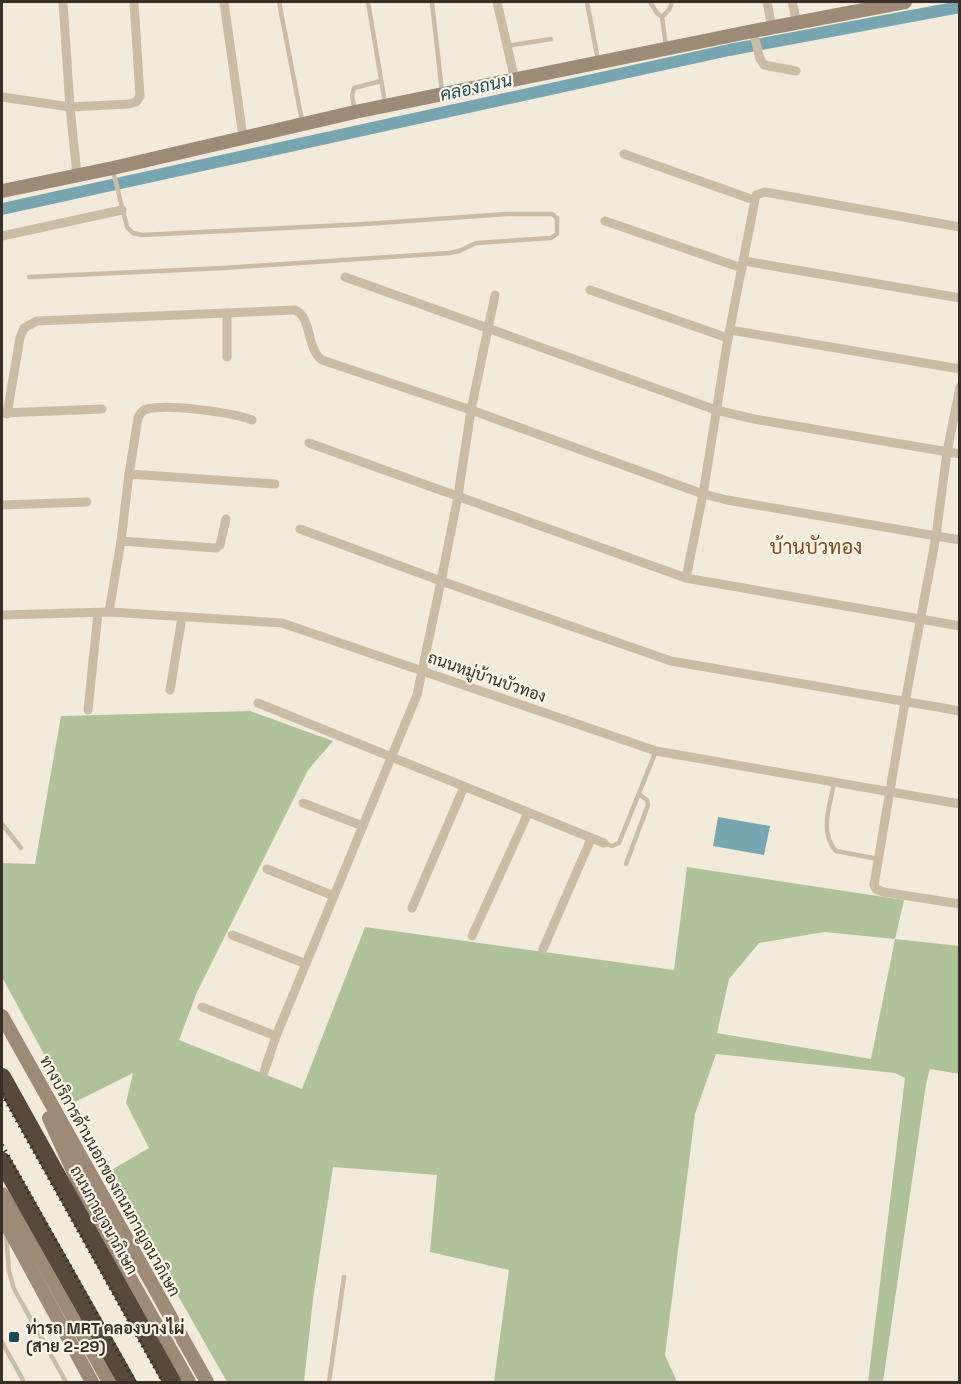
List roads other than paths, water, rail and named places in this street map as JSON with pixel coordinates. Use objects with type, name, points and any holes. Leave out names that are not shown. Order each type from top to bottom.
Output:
[{"type":"highway","name":"ถนนกาญจนาภิเษก","points":[[2,1077],[172,1383]]},
{"type":"highway","points":[[2,1161],[127,1383]]},
{"type":"main road","points":[[2,191],[77,175],[114,174],[243,137],[355,112],[666,49],[754,36],[772,27],[905,2]]},
{"type":"main road","name":"ทางบริการด้านนอกของถนนกาญจนาภิเษก","points":[[2,1016],[207,1383]]},
{"type":"main road","points":[[13,1036],[89,1206],[189,1383]]},
{"type":"main road","points":[[2,1194],[28,1236],[109,1383]]},
{"type":"main road","points":[[3,1220],[92,1383]]},
{"type":"street","points":[[63,2],[77,175]]},
{"type":"street","points":[[2,97],[70,107],[136,102],[141,96],[134,2]]},
{"type":"street","points":[[224,2],[243,137]]},
{"type":"street","points":[[496,2],[515,80]]},
{"type":"street","points":[[766,2],[772,27]]},
{"type":"street","points":[[792,2],[797,22]]},
{"type":"street","points":[[754,36],[760,59],[764,65],[796,71]]},
{"type":"street","points":[[624,153],[754,200]]},
{"type":"street","points":[[686,578],[703,494],[754,200],[758,193],[765,192],[960,227]]},
{"type":"street","points":[[2,236],[122,210]]},
{"type":"street","points":[[604,221],[743,265],[960,298]]},
{"type":"street","points":[[345,277],[716,410],[754,419],[960,454]]},
{"type":"street","points":[[590,290],[729,334],[960,369]]},
{"type":"street","points":[[264,1072],[276,1036],[417,695],[458,496],[471,410],[495,295]]},
{"type":"street","points":[[102,409],[4,413],[20,338],[28,324],[37,321],[299,312],[305,320],[314,351],[322,360],[471,410],[703,494],[960,540]]},
{"type":"street","points":[[226,313],[227,357]]},
{"type":"street","points":[[960,387],[947,452],[936,536],[874,880],[876,890],[960,904]]},
{"type":"street","points":[[109,612],[140,412],[147,409],[226,412],[252,420]]},
{"type":"street","points":[[309,443],[686,578],[960,626]]},
{"type":"street","points":[[129,474],[275,484]]},
{"type":"street","points":[[2,505],[87,502]]},
{"type":"street","points":[[121,541],[216,548],[219,545],[226,519]]},
{"type":"street","points":[[300,529],[671,661],[960,711]]},
{"type":"street","name":"ถนนหมู่บ้านบัวทอง","points":[[2,615],[109,612],[282,623],[656,751],[960,804]]},
{"type":"street","points":[[88,710],[98,613]]},
{"type":"street","points":[[170,690],[182,617]]},
{"type":"street","points":[[258,704],[604,843]]},
{"type":"street","points":[[412,908],[464,787]]},
{"type":"street","points":[[303,803],[363,826]]},
{"type":"street","points":[[472,936],[528,813]]},
{"type":"street","points":[[543,949],[591,839]]},
{"type":"street","points":[[267,869],[334,896]]},
{"type":"street","points":[[232,935],[306,964]]},
{"type":"street","points":[[202,1007],[276,1036]]},
{"type":"lane","points":[[279,2],[303,124]]},
{"type":"lane","points":[[368,2],[385,106]]},
{"type":"lane","points":[[432,2],[442,95]]},
{"type":"lane","points":[[587,2],[598,63]]},
{"type":"lane","points":[[650,2],[662,17],[666,49]]},
{"type":"lane","points":[[662,17],[669,10],[672,2]]},
{"type":"lane","points":[[507,46],[552,39]]},
{"type":"lane","points":[[355,112],[352,96],[354,88],[381,81]]},
{"type":"lane","points":[[29,277],[224,268],[449,253],[476,243],[551,238],[557,234],[558,220],[555,215],[507,214],[365,224],[142,235],[133,233],[127,227],[114,174]]},
{"type":"lane","points":[[604,843],[612,846],[619,843],[656,751]]},
{"type":"lane","points":[[834,783],[826,827],[828,840],[836,851],[878,859]]},
{"type":"lane","points":[[626,864],[648,805],[647,800],[639,794]]},
{"type":"lane","points":[[2,824],[21,848]]},
{"type":"lane","points":[[3,1220],[9,1271],[14,1289],[66,1383]]},
{"type":"lane","points":[[329,1383],[344,1277]]},
{"type":"lane","points":[[2,1342],[24,1383]]},
{"type":"water","points":[[718,817],[770,826],[764,855],[713,846]]},
{"type":"waterway","name":"คลองถนน","points":[[2,209],[729,50],[960,7]]},
{"type":"railway","points":[[2,1094],[163,1382]]},
{"type":"railway","points":[[2,1145],[135,1382]]},
{"type":"place","name":"ท่ารถ MRT คลองบางไผ่ (สาย 2-29)","points":[[14,1337]]},
{"type":"district","name":"บ้านบัวทอง","points":[[816,547]]}]
